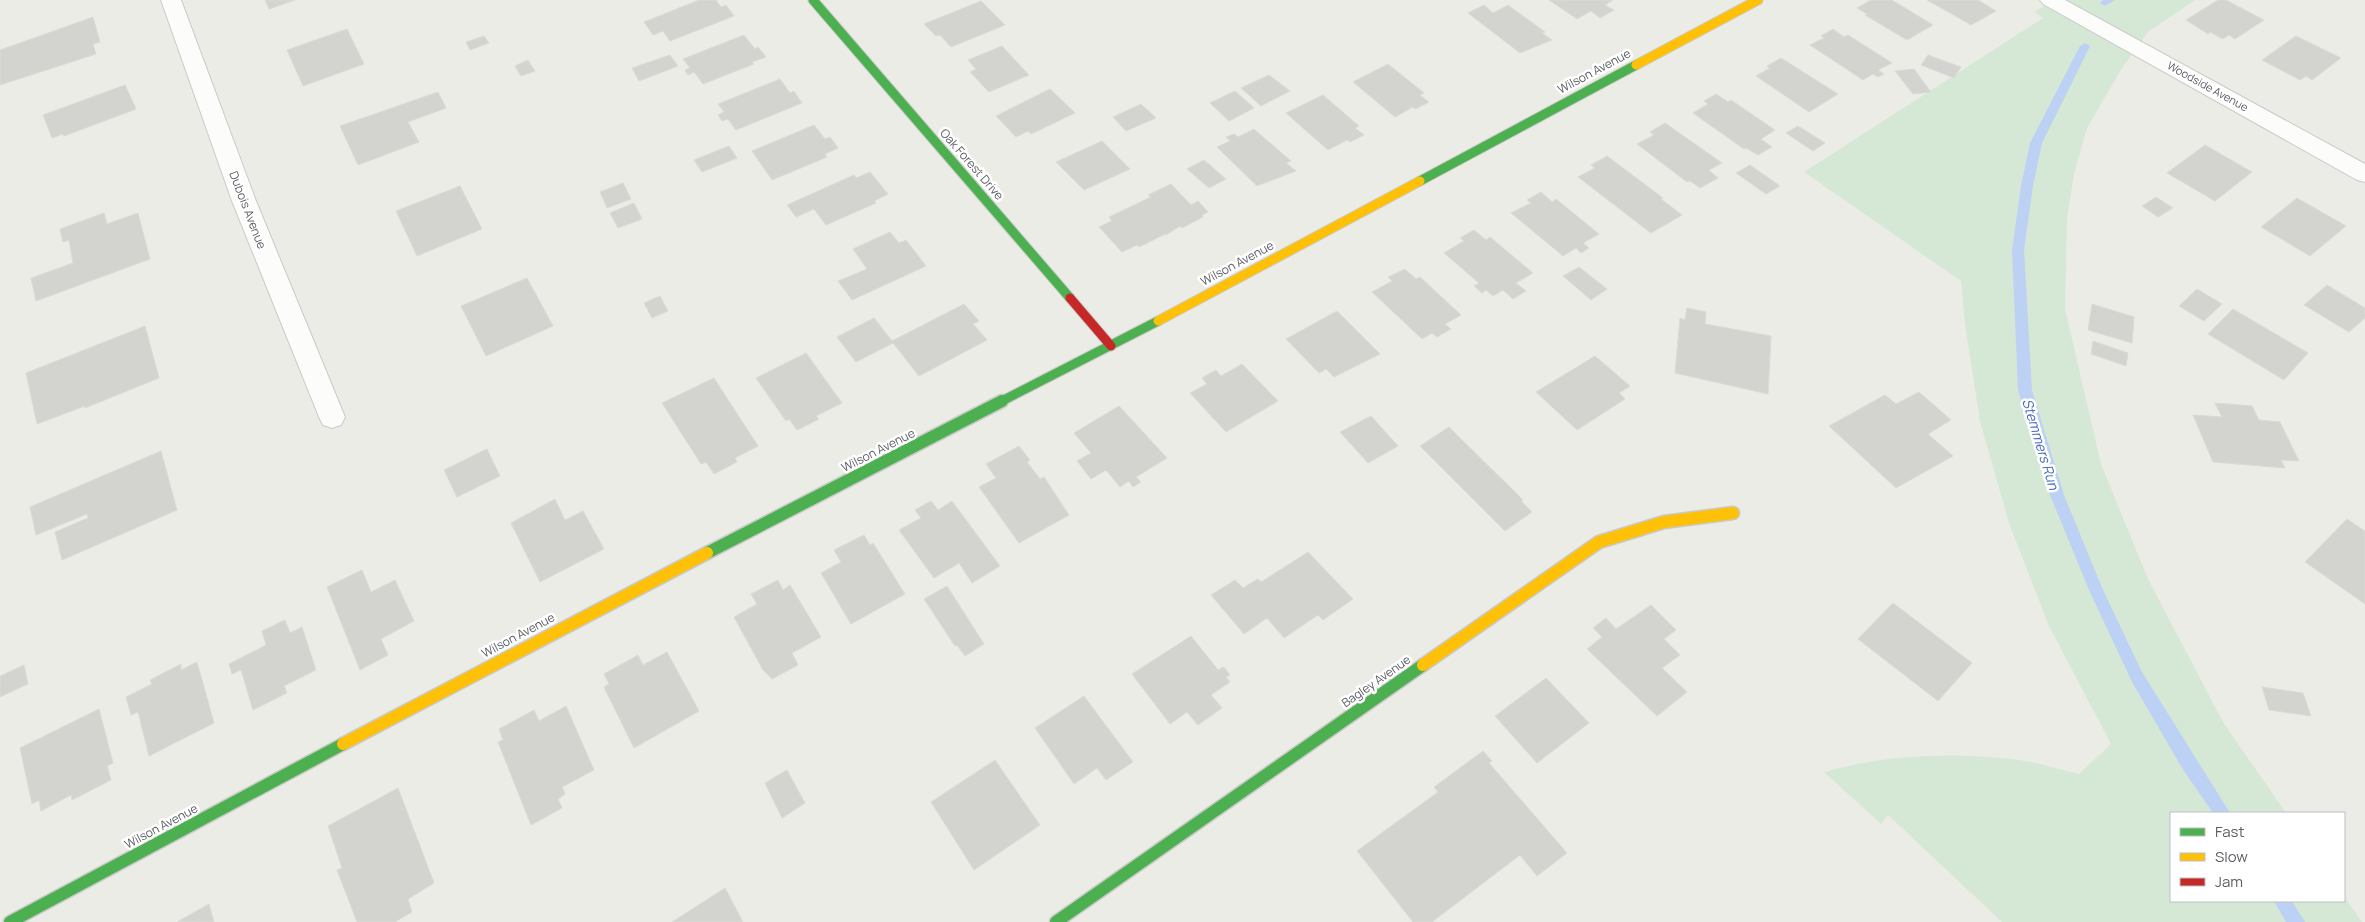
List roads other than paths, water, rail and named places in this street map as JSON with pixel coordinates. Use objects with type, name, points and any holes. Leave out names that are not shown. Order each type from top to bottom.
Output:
[{"type":"street","name":"Dubois Avenue","points":[[170,0],[244,200],[332,417]]},
{"type":"street","name":"Oak Forest Drive","points":[[813,0],[1111,346]]},
{"type":"street","name":"Wilson Avenue","points":[[10,922],[614,600],[1111,346],[1758,0]]},
{"type":"street","name":"Woodside Avenue","points":[[2050,0],[2365,174]]},
{"type":"street","name":"Bagley Avenue","points":[[1056,922],[1599,542],[1664,522],[1733,513]]},
{"type":"waterway","name":"Stemmers Run","points":[[2105,3],[2110,0]]},
{"type":"waterway","name":"Stemmers Run","points":[[2085,46],[2036,143],[2027,186],[2018,250],[2025,390],[2057,495],[2096,590],[2137,677],[2188,763],[2221,812]]},
{"type":"waterway","name":"Stemmers Run","points":[[2283,902],[2296,922]]}]
